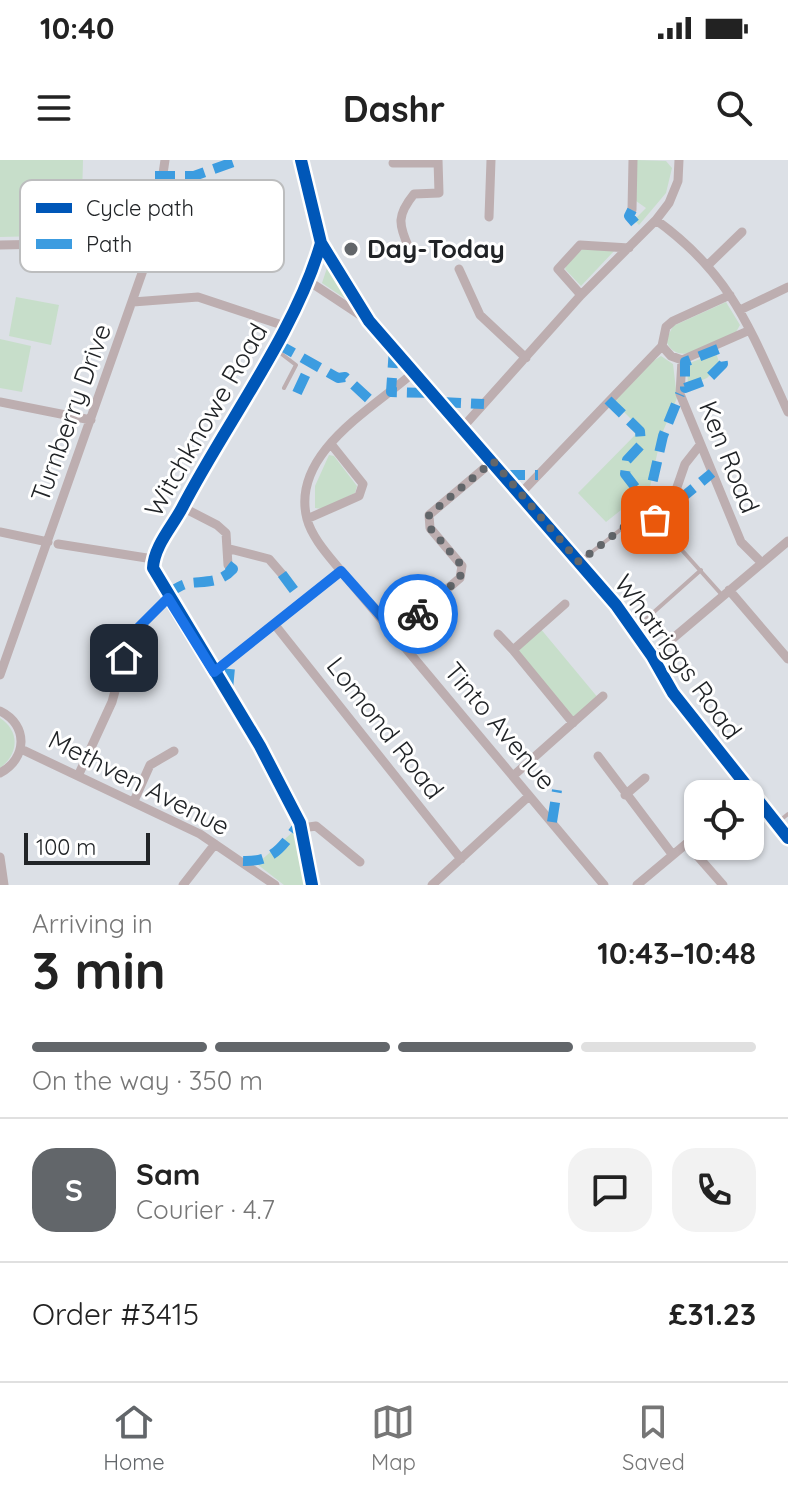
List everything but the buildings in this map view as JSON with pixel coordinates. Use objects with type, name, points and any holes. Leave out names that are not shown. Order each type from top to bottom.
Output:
[{"type":"street","name":"Turnberry Drive","points":[[162,180],[165,160]]},
{"type":"street","points":[[301,160],[321,243]]},
{"type":"street","points":[[489,217],[491,160]]},
{"type":"street","points":[[632,210],[633,160]]},
{"type":"street","points":[[463,427],[581,295],[656,220],[669,203],[678,181],[679,160]]},
{"type":"street","points":[[393,163],[438,161],[439,193],[414,194],[400,211],[399,227],[409,248]]},
{"type":"street","points":[[656,220],[708,265],[730,295],[783,388],[788,412]]},
{"type":"street","points":[[708,265],[742,232]]},
{"type":"street","name":"Witchknowe Road","points":[[312,885],[302,828],[260,746],[168,598],[153,568],[153,559],[200,469],[310,282],[321,243]]},
{"type":"street","name":"Whatriggs Road","points":[[321,243],[369,321],[521,493],[634,629],[671,690],[737,780]]},
{"type":"street","points":[[0,245],[20,245]]},
{"type":"street","points":[[581,295],[558,269],[565,259],[580,245],[629,248]]},
{"type":"street","points":[[459,269],[480,315],[526,358]]},
{"type":"street","name":"Turnberry Drive","points":[[0,675],[53,543],[91,420],[143,272]]},
{"type":"street","name":"Whatriggs Road","points":[[310,282],[369,321]]},
{"type":"street","points":[[740,310],[788,287]]},
{"type":"street","points":[[521,493],[662,346],[666,327],[730,295]]},
{"type":"street","points":[[133,302],[198,297],[285,326]]},
{"type":"street","points":[[662,346],[671,356],[682,360],[750,330]]},
{"type":"street","name":"Ken Road","points":[[682,360],[680,394],[741,542],[761,562]]},
{"type":"street","points":[[331,444],[363,484],[359,496],[307,519],[307,498],[314,464],[331,444],[414,372]]},
{"type":"street","points":[[0,402],[91,420]]},
{"type":"street","points":[[676,490],[685,464],[700,445]]},
{"type":"street","points":[[396,633],[460,578],[462,571],[462,566],[430,528],[429,515],[493,461]]},
{"type":"street","points":[[182,507],[226,533],[230,549],[228,565]]},
{"type":"street","name":"Tinto Avenue","points":[[307,519],[341,571],[604,885]]},
{"type":"street","points":[[0,532],[153,559]]},
{"type":"street","points":[[652,656],[788,541]]},
{"type":"street","points":[[230,549],[269,559],[282,574]]},
{"type":"street","points":[[214,672],[341,571]]},
{"type":"street","points":[[726,593],[788,659]]},
{"type":"street","points":[[78,776],[112,702],[130,636],[168,598]]},
{"type":"street","points":[[513,650],[565,604]]},
{"type":"street","name":"Lomond Road","points":[[275,625],[461,859]]},
{"type":"street","points":[[498,634],[573,723]]},
{"type":"street","points":[[513,776],[603,696]]},
{"type":"street","points":[[0,711],[19,729],[21,749],[10,768],[0,773]]},
{"type":"street","name":"Methven Avenue","points":[[21,749],[134,801],[215,844],[275,885]]},
{"type":"street","points":[[134,801],[150,765],[174,751]]},
{"type":"street","points":[[598,756],[672,854]]},
{"type":"street","points":[[625,795],[645,778]]},
{"type":"street","points":[[432,885],[529,796]]},
{"type":"street","name":"Whatriggs Road","points":[[764,811],[788,838]]},
{"type":"street","points":[[302,828],[316,826],[360,862]]},
{"type":"street","points":[[183,885],[215,844]]},
{"type":"street","points":[[637,885],[684,846]]},
{"type":"street","points":[[0,857],[4,885]]},
{"type":"street","points":[[701,860],[723,885]]},
{"type":"lane","points":[[273,348],[296,365],[284,388]]},
{"type":"lane","points":[[579,562],[646,510],[726,593]]},
{"type":"lane","points":[[634,629],[702,570]]},
{"type":"lane","points":[[776,824],[788,814]]},
{"type":"green space","points":[[0,160],[83,160],[82,180],[20,180],[20,237],[0,237]]},
{"type":"green space","points":[[637,160],[666,161],[672,168],[666,193],[639,225],[634,220],[646,208],[636,201]]},
{"type":"green space","points":[[334,247],[356,306],[322,283]]},
{"type":"green space","points":[[583,249],[616,249],[581,286],[565,269],[569,260]]},
{"type":"green space","points":[[16,297],[59,305],[51,345],[9,336]]},
{"type":"green space","points":[[726,302],[740,325],[736,332],[698,351],[679,353],[671,349],[666,340],[673,326]]},
{"type":"green space","points":[[0,339],[31,346],[22,392],[0,388]]},
{"type":"green space","points":[[716,353],[720,365],[707,378],[688,386],[687,364]]},
{"type":"green space","points":[[661,356],[673,364],[677,398],[661,436],[648,496],[641,494],[606,522],[578,493],[641,429],[613,401],[647,365]]},
{"type":"green space","points":[[329,455],[334,456],[357,486],[355,493],[322,509],[315,508],[315,486]]},
{"type":"green space","points":[[540,628],[599,699],[573,722],[514,651]]},
{"type":"green space","points":[[0,718],[11,729],[15,743],[11,756],[0,768]]},
{"type":"green space","points":[[295,830],[307,881],[306,885],[284,885],[257,864]]},
{"type":"marked path","points":[[155,176],[194,176],[239,160]]},
{"type":"marked path","points":[[632,210],[629,216],[635,223]]},
{"type":"marked path","points":[[276,343],[338,378],[345,377],[370,400]]},
{"type":"marked path","points":[[394,348],[391,392],[432,393]]},
{"type":"marked path","points":[[718,349],[685,362],[685,388],[707,380],[723,364],[722,357]]},
{"type":"marked path","points":[[297,393],[311,363]]},
{"type":"marked path","points":[[646,510],[663,436],[680,394]]},
{"type":"marked path","points":[[608,400],[640,431],[641,445],[627,460],[625,474],[648,504]]},
{"type":"marked path","points":[[441,402],[484,404]]},
{"type":"marked path","points":[[655,520],[712,473]]},
{"type":"marked path","points":[[505,475],[538,475]]},
{"type":"marked path","points":[[166,594],[187,584],[223,577],[233,569],[228,565]]},
{"type":"marked path","points":[[282,574],[302,601]]},
{"type":"marked path","points":[[228,689],[231,657]]},
{"type":"marked path","points":[[552,822],[557,790]]},
{"type":"marked path","points":[[243,861],[263,859],[277,851],[300,823]]},
{"type":"cycle path","points":[[301,160],[321,243],[369,321],[616,605],[652,656],[673,693],[788,838]]},
{"type":"cycle path","points":[[312,885],[300,823],[260,746],[153,568],[164,537],[277,344],[309,277],[321,243]]},
{"type":"way so far","points":[[418,614],[460,578],[462,571],[462,566],[426,521],[429,515],[493,461],[579,562],[646,510],[655,520]]},
{"type":"place","name":"Day-Today","points":[[351,249]]},
{"type":"route","points":[[124,658],[130,636],[141,621],[168,598],[214,672],[341,571],[396,633],[418,614]]}]
